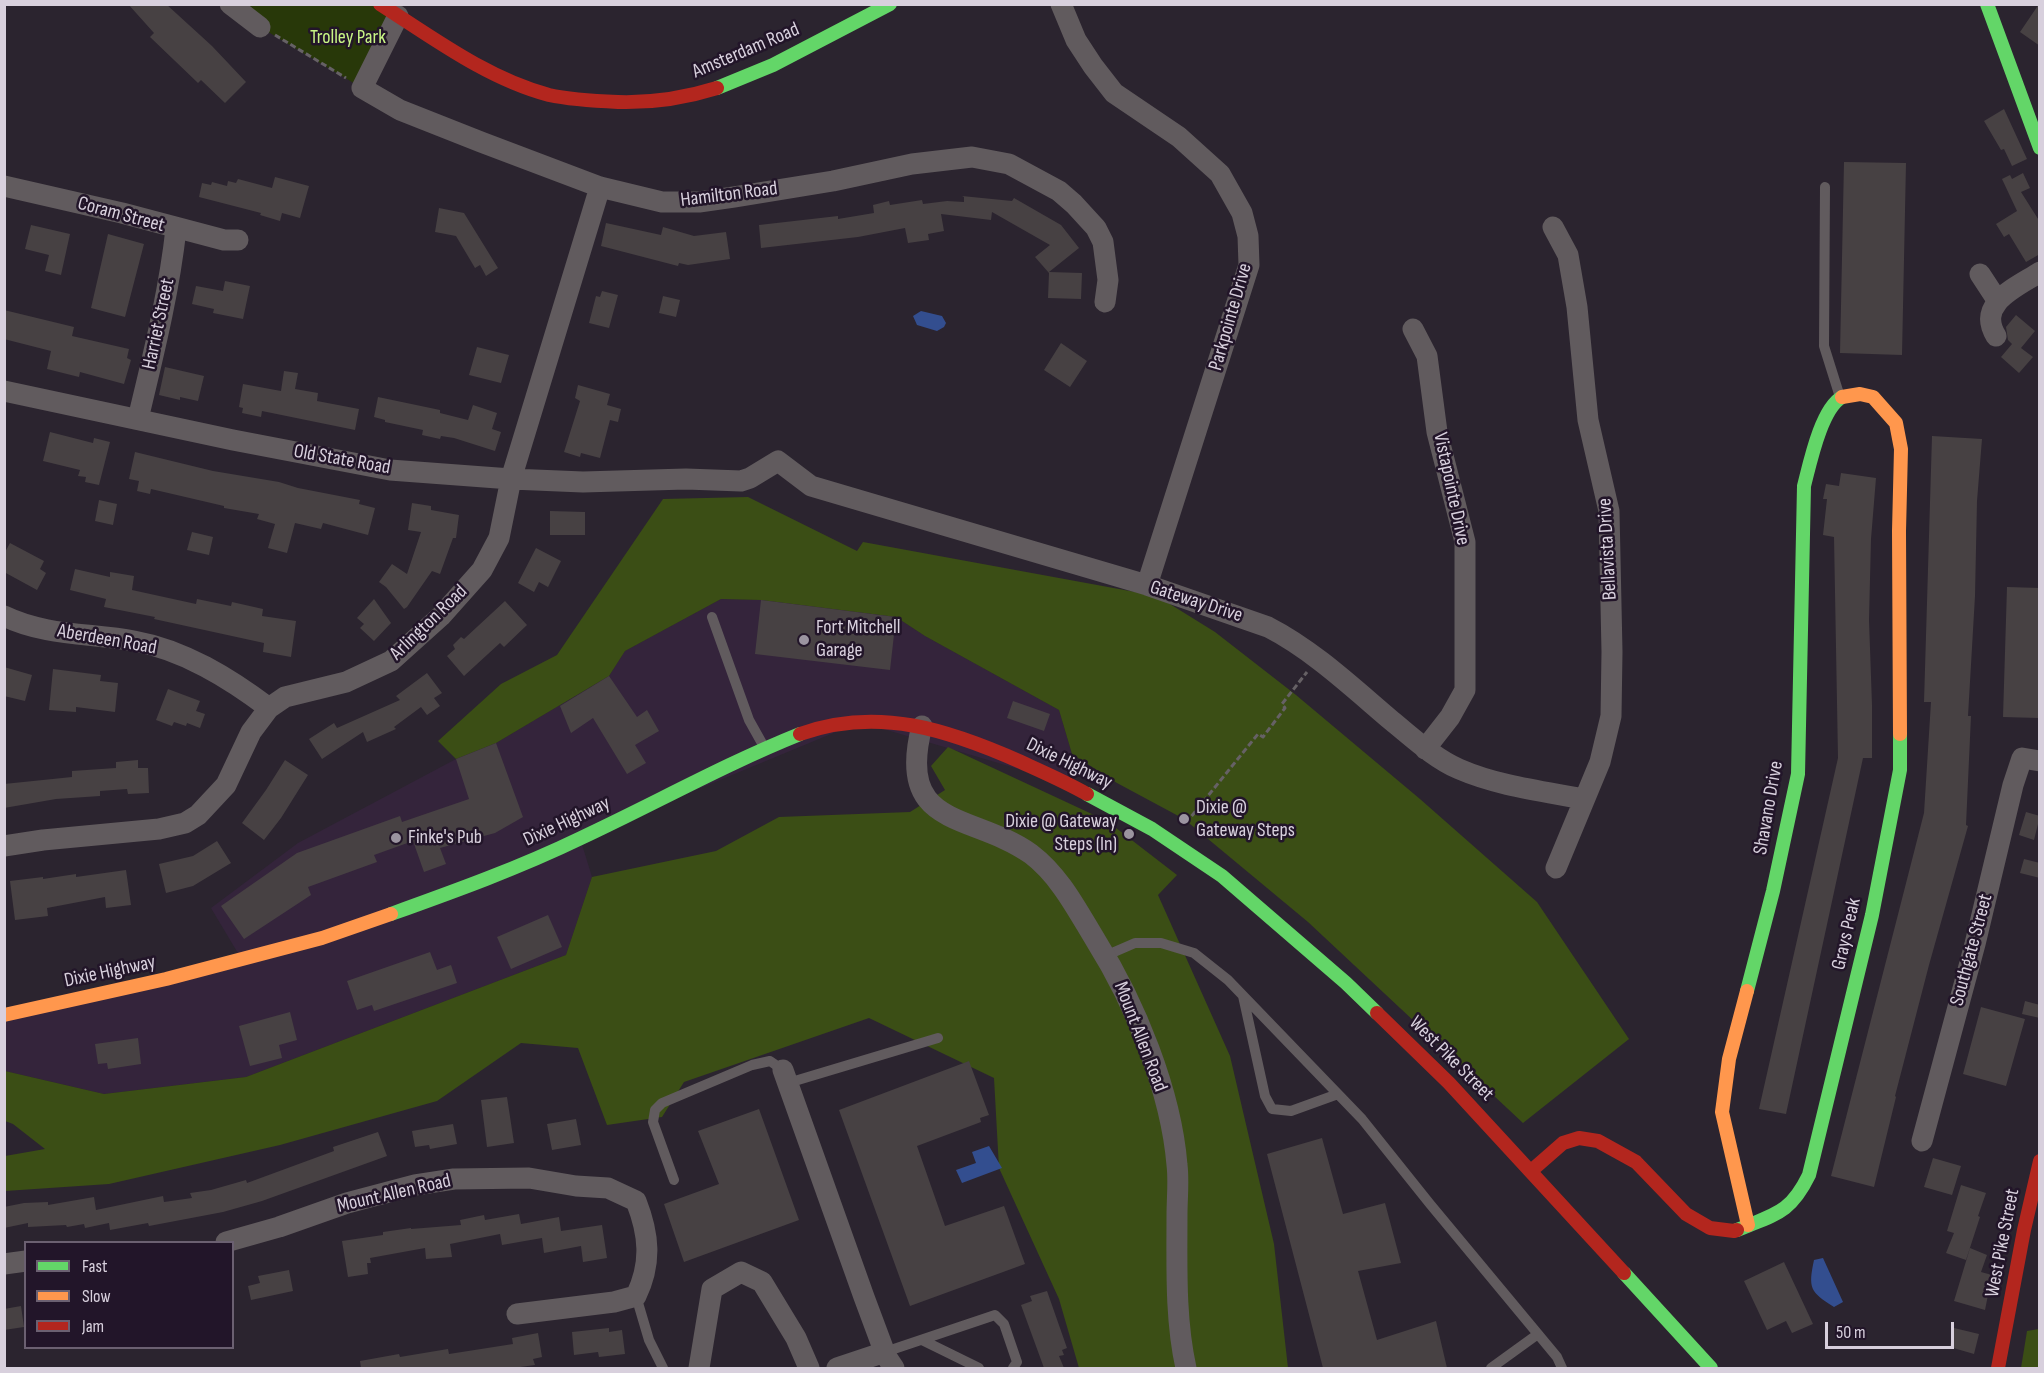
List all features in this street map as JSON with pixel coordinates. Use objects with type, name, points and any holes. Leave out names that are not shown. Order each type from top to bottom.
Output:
[{"type":"street","points":[[230,4],[260,27]]},
{"type":"street","name":"Amsterdam Road","points":[[389,10],[496,73],[541,92],[562,98],[639,102],[700,93],[744,77],[890,4]]},
{"type":"street","name":"Parkpointe Drive","points":[[1061,4],[1076,40],[1114,93],[1179,137],[1220,174],[1242,213],[1248,236],[1249,266],[1147,585]]},
{"type":"street","points":[[1987,4],[2040,148]]},
{"type":"street","points":[[362,88],[389,10]]},
{"type":"street","name":"Hamilton Road","points":[[362,88],[400,110],[600,187],[662,202],[699,202],[833,181],[912,164],[972,157],[992,159],[1009,164],[1059,191],[1096,228],[1105,251],[1108,280],[1105,302]]},
{"type":"street","name":"Coram Street","points":[[4,186],[122,213],[176,229],[224,240],[238,240]]},
{"type":"street","name":"Arlington Road","points":[[4,846],[159,829],[185,823],[198,815],[226,785],[251,732],[269,708],[285,697],[346,682],[375,670],[391,661],[441,616],[482,570],[499,538],[511,479],[600,187]]},
{"type":"street","name":"Bellavista Drive","points":[[1553,227],[1568,255],[1577,307],[1588,420],[1609,511],[1612,641],[1611,716],[1600,762],[1556,868]]},
{"type":"street","name":"Harriet Street","points":[[138,418],[165,300],[176,229]]},
{"type":"street","points":[[1996,336],[1991,326],[1991,317],[1997,300],[2040,272]]},
{"type":"street","points":[[1980,274],[1997,300]]},
{"type":"street","name":"Vistapointe Drive","points":[[1413,329],[1427,356],[1437,432],[1465,542],[1465,690],[1450,717],[1425,748]]},
{"type":"street","name":"Old State Road","points":[[4,391],[233,440],[390,470],[583,482],[686,479],[741,481],[778,461]]},
{"type":"street","name":"Grays Peak","points":[[1531,1171],[1563,1143],[1579,1138],[1598,1141],[1636,1162],[1686,1214],[1710,1228],[1734,1231],[1784,1210],[1799,1195],[1809,1175],[1872,915],[1900,770],[1901,449],[1896,423],[1873,397],[1860,394],[1840,397]]},
{"type":"street","name":"Shavano Drive","points":[[1748,1225],[1722,1112],[1729,1059],[1773,891],[1798,774],[1804,486],[1815,445],[1830,409],[1840,397]]},
{"type":"street","name":"Gateway Drive","points":[[778,461],[811,486],[1147,585],[1268,627],[1286,636],[1317,659],[1425,748],[1458,768],[1514,786],[1584,799]]},
{"type":"street","name":"Aberdeen Road","points":[[4,616],[38,629],[135,641],[159,647],[200,664],[269,708]]},
{"type":"street","name":"Dixie Highway","points":[[4,1015],[166,979],[322,938],[485,880],[580,838],[765,748],[802,733],[842,724],[894,723],[922,726],[974,741],[1069,784],[1128,816]]},
{"type":"street","name":"Mount Allen Road","points":[[922,726],[916,749],[918,778],[929,801],[941,813],[1001,838],[1031,855],[1060,883],[1105,956],[1134,1009],[1164,1095],[1174,1136],[1178,1167],[1176,1287],[1186,1368]]},
{"type":"street","name":"Southgate Street","points":[[1922,1141],[1932,1112],[1951,1029],[1975,944],[2013,784],[2031,759]]},
{"type":"street","name":"West Pike Street","points":[[1128,816],[1222,876],[1346,983],[1449,1083],[1710,1368]]},
{"type":"street","points":[[785,1076],[889,1360],[837,1368]]},
{"type":"street","name":"West Pike Street","points":[[1998,1368],[2024,1230],[2040,1161]]},
{"type":"street","name":"Mount Allen Road","points":[[230,1241],[279,1227],[347,1203],[415,1185],[454,1179],[529,1178],[576,1186],[608,1188],[636,1201],[645,1226],[647,1252],[644,1280],[636,1296]]},
{"type":"street","points":[[4,1263],[24,1261]]},
{"type":"street","points":[[699,1368],[712,1289],[741,1272],[762,1282],[796,1338],[809,1368]]},
{"type":"street","points":[[518,1314],[614,1302],[636,1296]]},
{"type":"lane","points":[[1825,187],[1824,346],[1840,397]]},
{"type":"lane","points":[[712,617],[749,720],[765,748]]},
{"type":"lane","points":[[1105,956],[1135,943],[1161,943],[1194,953],[1228,980],[1362,1119],[1557,1357],[1562,1368]]},
{"type":"lane","points":[[1242,995],[1265,1096],[1272,1109],[1291,1111],[1338,1094]]},
{"type":"lane","points":[[674,1180],[653,1122],[655,1110],[662,1103],[752,1065],[770,1061],[785,1076],[938,1038]]},
{"type":"lane","points":[[636,1296],[649,1340],[663,1368]]},
{"type":"lane","points":[[889,1360],[921,1340],[994,1315],[1004,1324],[1017,1362],[1013,1368]]},
{"type":"lane","points":[[1491,1368],[1538,1334]]},
{"type":"lane","points":[[921,1340],[979,1368]]},
{"type":"path","points":[[260,27],[362,88]]},
{"type":"path","points":[[1172,842],[1258,734],[1263,737],[1286,708],[1282,704],[1317,659]]},
{"type":"shaded area","points":[[721,599],[761,600],[896,617],[925,636],[1059,710],[1072,754],[1069,784],[860,722],[580,838],[592,877],[566,955],[246,1077],[104,1094],[5,1071],[5,1015],[242,960],[211,908],[298,843],[456,759],[496,743],[609,676],[625,651]]},
{"type":"green space","name":"Trolley Park","points":[[230,5],[380,5],[398,16],[362,88],[260,27]]},
{"type":"green space","points":[[748,497],[857,551],[863,542],[1157,596],[1215,632],[1296,695],[1420,799],[1537,902],[1629,1039],[1523,1123],[1308,922],[1184,819],[1117,783],[1072,754],[1059,710],[925,636],[896,617],[761,600],[721,599],[625,651],[609,676],[496,743],[456,759],[438,741],[501,684],[557,655],[663,499]]},
{"type":"green space","points":[[948,747],[1107,821],[1177,875],[1158,895],[1230,1056],[1274,1244],[1288,1368],[1079,1368],[1059,1299],[999,1168],[994,1078],[869,1018],[684,1082],[662,1117],[607,1125],[578,1048],[521,1043],[437,1101],[280,1145],[109,1184],[5,1191],[5,1156],[45,1149],[13,1124],[5,1121],[5,1071],[104,1094],[246,1077],[566,955],[592,877],[716,851],[779,817],[910,812],[945,790],[931,766]]},
{"type":"green space","points":[[2039,1329],[2039,1368],[2021,1368],[2027,1331]]},
{"type":"water","points":[[921,311],[942,316],[946,323],[944,327],[937,331],[917,325],[913,316]]},
{"type":"water","points":[[989,1146],[1002,1168],[962,1183],[956,1170],[976,1163],[972,1152]]},
{"type":"water","points":[[1823,1258],[1843,1302],[1834,1307],[1816,1293],[1811,1283],[1814,1260]]},
{"type":"building","points":[[128,4],[166,4],[212,46],[246,82],[225,103],[201,80],[198,83],[150,37],[154,33]]},
{"type":"building","points":[[2040,4],[2040,46],[2020,32]]},
{"type":"building","points":[[2004,109],[2027,159],[2012,166],[2004,149],[2001,150],[1984,121]]},
{"type":"building","points":[[1844,162],[1906,163],[1902,355],[1840,353]]},
{"type":"building","points":[[2023,173],[2030,188],[2021,192],[2040,222],[2040,254],[2026,262],[2009,234],[2004,237],[1996,224],[2017,211],[2002,179],[2010,175],[2012,179]]},
{"type":"building","points":[[275,177],[309,186],[300,218],[282,213],[280,221],[260,215],[261,213],[199,197],[202,183],[211,185],[212,182],[227,186],[228,181],[236,183],[238,179],[272,188]]},
{"type":"building","points":[[962,196],[1012,201],[1014,198],[1061,225],[1079,248],[1049,272],[1082,273],[1081,299],[1048,298],[1049,273],[1035,257],[1050,245],[992,212],[991,220],[941,214],[944,231],[928,234],[929,240],[908,243],[905,228],[858,237],[761,248],[759,225],[838,216],[838,219],[874,213],[873,205],[889,201],[890,205],[922,200],[923,204],[947,201],[964,202]]},
{"type":"building","points":[[439,208],[464,213],[498,268],[486,276],[480,265],[475,268],[456,236],[435,232]]},
{"type":"building","points":[[606,223],[661,235],[663,227],[694,236],[726,232],[730,259],[688,265],[679,263],[678,266],[601,246]]},
{"type":"building","points":[[31,225],[70,234],[61,275],[45,271],[49,255],[25,249]]},
{"type":"building","points":[[108,234],[144,244],[125,317],[91,308]]},
{"type":"building","points":[[225,281],[250,286],[243,319],[213,313],[214,309],[192,304],[196,286],[223,291]]},
{"type":"building","points":[[602,291],[618,295],[609,328],[589,323],[596,296],[600,297]]},
{"type":"building","points":[[663,296],[680,300],[676,317],[659,313]]},
{"type":"building","points":[[4,310],[74,327],[72,336],[129,349],[127,358],[131,360],[124,384],[80,372],[79,377],[47,369],[51,351],[4,339]]},
{"type":"building","points":[[2016,315],[2035,331],[2021,348],[2033,357],[2019,373],[2001,357],[2012,344],[2008,340],[2006,327]]},
{"type":"building","points":[[1061,343],[1087,361],[1070,387],[1044,370]]},
{"type":"building","points":[[477,347],[509,355],[501,383],[469,375]]},
{"type":"building","points":[[165,367],[204,376],[198,401],[159,395]]},
{"type":"building","points":[[284,371],[298,373],[295,389],[318,393],[317,401],[359,409],[355,430],[262,411],[261,417],[242,413],[243,408],[239,407],[243,384],[281,391]]},
{"type":"building","points":[[578,385],[610,394],[607,405],[621,409],[618,422],[610,420],[600,458],[581,453],[580,457],[564,452],[580,401],[575,398]]},
{"type":"building","points":[[378,397],[440,410],[440,413],[468,420],[473,405],[497,413],[492,429],[501,432],[495,451],[454,438],[441,436],[440,439],[422,435],[423,430],[385,422],[385,420],[374,417]]},
{"type":"building","points":[[50,432],[93,443],[94,438],[110,442],[99,485],[85,482],[86,477],[78,476],[80,470],[43,461]]},
{"type":"building","points":[[1932,436],[1982,439],[1977,501],[1975,596],[1968,716],[1971,716],[1966,825],[1968,826],[1929,965],[1874,1187],[1831,1176],[1924,813],[1931,702],[1924,702]]},
{"type":"building","points":[[135,452],[213,471],[279,482],[360,500],[359,504],[375,508],[368,535],[323,523],[321,529],[295,523],[287,553],[268,548],[275,524],[257,519],[259,514],[224,508],[224,506],[151,489],[150,494],[137,491],[139,481],[129,479]]},
{"type":"building","points":[[1841,473],[1876,478],[1871,539],[1869,620],[1872,758],[1863,758],[1786,1114],[1759,1109],[1838,758],[1834,537],[1823,535],[1827,499],[1823,499],[1826,484],[1839,486]]},
{"type":"building","points":[[99,500],[117,504],[113,525],[95,521]]},
{"type":"building","points":[[412,503],[431,506],[431,510],[459,515],[456,538],[453,538],[440,574],[432,571],[404,609],[379,582],[392,564],[407,574],[421,532],[408,530]]},
{"type":"building","points":[[550,511],[585,512],[585,535],[550,535]]},
{"type":"building","points":[[192,532],[213,537],[209,555],[187,550]]},
{"type":"building","points":[[10,543],[44,561],[40,569],[46,573],[37,590],[4,572],[4,554]]},
{"type":"building","points":[[536,548],[561,561],[548,587],[539,582],[534,592],[518,583]]},
{"type":"building","points":[[75,569],[110,577],[110,572],[134,576],[132,590],[196,604],[197,599],[231,606],[232,602],[263,609],[262,616],[296,621],[291,657],[263,652],[264,643],[104,607],[106,599],[70,590]]},
{"type":"building","points":[[2007,587],[2040,588],[2038,718],[2003,717]]},
{"type":"building","points":[[374,599],[391,623],[374,641],[360,628],[364,624],[357,618]]},
{"type":"building","points":[[761,600],[896,617],[890,670],[755,654]]},
{"type":"building","points":[[505,601],[527,625],[504,647],[500,643],[464,676],[447,656],[455,649],[453,645],[461,637],[464,639]]},
{"type":"building","points":[[4,667],[32,675],[25,701],[4,696]]},
{"type":"building","points":[[53,669],[101,675],[100,681],[118,683],[115,712],[76,707],[76,712],[49,710]]},
{"type":"building","points":[[427,673],[442,693],[434,698],[440,706],[427,715],[421,707],[394,727],[396,729],[367,742],[363,732],[322,759],[309,739],[334,723],[337,728],[400,700],[396,696]]},
{"type":"building","points":[[609,676],[637,717],[647,710],[659,731],[635,745],[646,763],[627,774],[593,718],[571,733],[560,706]]},
{"type":"building","points":[[168,689],[200,701],[196,711],[205,714],[200,728],[187,723],[186,726],[174,722],[172,726],[156,720]]},
{"type":"building","points":[[1013,701],[1050,714],[1044,731],[1007,718]]},
{"type":"building","points":[[496,743],[523,817],[495,833],[440,848],[446,864],[424,872],[413,841],[374,855],[377,862],[308,887],[311,895],[244,939],[221,906],[297,853],[400,816],[402,822],[469,799],[456,759]]},
{"type":"building","points":[[138,760],[138,768],[148,768],[149,793],[128,794],[127,789],[100,791],[100,796],[56,799],[4,808],[4,784],[72,777],[72,771],[116,768],[116,762]]},
{"type":"building","points":[[285,760],[308,775],[264,840],[242,823]]},
{"type":"building","points":[[2026,812],[2040,816],[2034,840],[2019,835]]},
{"type":"building","points":[[217,841],[231,863],[193,886],[166,893],[159,864],[193,856]]},
{"type":"building","points":[[2024,859],[2040,863],[2040,878],[2020,873]]},
{"type":"building","points":[[126,870],[131,905],[106,908],[105,897],[47,908],[48,916],[15,920],[10,881],[76,874],[76,877]]},
{"type":"building","points":[[548,915],[562,947],[511,969],[497,937]]},
{"type":"building","points":[[430,952],[437,970],[451,965],[457,983],[374,1011],[372,1005],[357,1010],[347,981]]},
{"type":"building","points":[[2025,1001],[2040,1005],[2040,1018],[2022,1014]]},
{"type":"building","points":[[1981,1007],[2025,1019],[2006,1086],[1963,1074]]},
{"type":"building","points":[[290,1012],[297,1040],[279,1045],[282,1058],[250,1066],[239,1026]]},
{"type":"building","points":[[138,1038],[141,1064],[108,1069],[107,1063],[98,1064],[95,1044]]},
{"type":"building","points":[[969,1061],[989,1115],[980,1118],[981,1122],[917,1146],[945,1226],[1004,1206],[1025,1264],[910,1306],[839,1110]]},
{"type":"building","points":[[507,1097],[514,1143],[487,1147],[481,1100]]},
{"type":"building","points":[[759,1109],[799,1220],[684,1262],[664,1204],[719,1184],[698,1131]]},
{"type":"building","points":[[576,1119],[581,1145],[552,1150],[547,1124]]},
{"type":"building","points":[[453,1124],[457,1144],[430,1149],[429,1145],[415,1147],[412,1131]]},
{"type":"building","points":[[378,1132],[387,1156],[262,1201],[223,1212],[149,1226],[148,1223],[110,1230],[109,1223],[85,1228],[84,1224],[67,1227],[66,1225],[28,1227],[28,1223],[4,1228],[4,1207],[24,1203],[48,1202],[48,1205],[94,1197],[96,1210],[163,1196],[164,1202],[192,1198],[190,1193],[211,1190],[246,1180],[247,1183],[334,1151],[333,1147]]},
{"type":"building","points":[[1322,1138],[1343,1214],[1385,1203],[1401,1263],[1358,1271],[1377,1340],[1436,1321],[1447,1368],[1323,1368],[1267,1154]]},
{"type":"building","points":[[1933,1158],[1961,1166],[1952,1195],[1924,1187]]},
{"type":"building","points":[[1961,1185],[1986,1193],[1966,1260],[1946,1253],[1954,1233],[1947,1231]]},
{"type":"building","points":[[519,1214],[521,1224],[559,1217],[561,1231],[602,1225],[607,1258],[583,1262],[581,1246],[544,1253],[542,1238],[502,1245],[500,1234],[450,1244],[452,1257],[426,1259],[425,1248],[370,1258],[371,1263],[367,1263],[368,1274],[348,1277],[342,1241],[411,1228],[461,1225],[460,1220],[484,1215],[485,1220]]},
{"type":"building","points":[[1970,1248],[1987,1255],[1981,1272],[1992,1275],[1985,1310],[1954,1301]]},
{"type":"building","points":[[1784,1262],[1813,1324],[1792,1333],[1786,1321],[1767,1330],[1744,1281]]},
{"type":"building","points":[[289,1270],[293,1291],[251,1300],[248,1286],[260,1283],[258,1276]]},
{"type":"building","points":[[1047,1291],[1067,1348],[1062,1350],[1064,1355],[1059,1356],[1064,1368],[1044,1368],[1021,1305],[1032,1301],[1030,1296]]},
{"type":"building","points":[[21,1306],[24,1327],[4,1330],[4,1309]]},
{"type":"building","points":[[609,1328],[609,1332],[622,1330],[625,1354],[599,1357],[598,1352],[574,1355],[572,1332]]},
{"type":"building","points":[[1954,1328],[1979,1334],[1974,1354],[1950,1347]]},
{"type":"building","points":[[538,1333],[542,1357],[533,1359],[535,1365],[513,1368],[361,1368],[360,1361],[448,1349],[449,1354],[513,1344],[512,1338]]},
{"type":"traffic: fast","points":[[717,88],[773,65],[890,4]]},
{"type":"traffic: fast","points":[[1987,4],[2040,148]]},
{"type":"traffic: fast","points":[[1747,991],[1773,891],[1798,774],[1804,486],[1822,424],[1835,403],[1842,397]]},
{"type":"traffic: fast","points":[[391,914],[463,888],[558,849],[744,758],[800,734]]},
{"type":"traffic: fast","points":[[1737,1230],[1771,1216],[1788,1205],[1809,1175],[1872,915],[1900,770],[1900,734]]},
{"type":"traffic: fast","points":[[1087,794],[1152,829],[1222,876],[1346,983],[1377,1013]]},
{"type":"traffic: fast","points":[[1624,1273],[1711,1368]]},
{"type":"traffic: slow","points":[[1842,397],[1860,394],[1873,397],[1896,423],[1901,449],[1900,734]]},
{"type":"traffic: slow","points":[[4,1015],[166,979],[322,938],[391,914]]},
{"type":"traffic: slow","points":[[1747,991],[1729,1059],[1722,1112],[1748,1225]]},
{"type":"traffic: jam","points":[[380,4],[483,68],[504,79],[549,95],[592,101],[643,102],[693,95],[717,88]]},
{"type":"traffic: jam","points":[[800,734],[829,726],[857,722],[885,722],[913,726],[940,732],[994,750],[1087,794]]},
{"type":"traffic: jam","points":[[1377,1013],[1449,1083],[1624,1273]]},
{"type":"traffic: jam","points":[[1531,1171],[1563,1143],[1579,1138],[1598,1141],[1636,1162],[1686,1214],[1710,1228],[1737,1230]]},
{"type":"traffic: jam","points":[[1998,1368],[2024,1230],[2040,1161]]},
{"type":"place","name":"Fort Mitchell Garage","points":[[804,640]]},
{"type":"place","name":"Dixie @ Gateway Steps","points":[[1184,819]]},
{"type":"place","name":"Dixie @ Gateway Steps (In)","points":[[1129,834]]},
{"type":"place","name":"Finke's Pub","points":[[396,838]]}]
